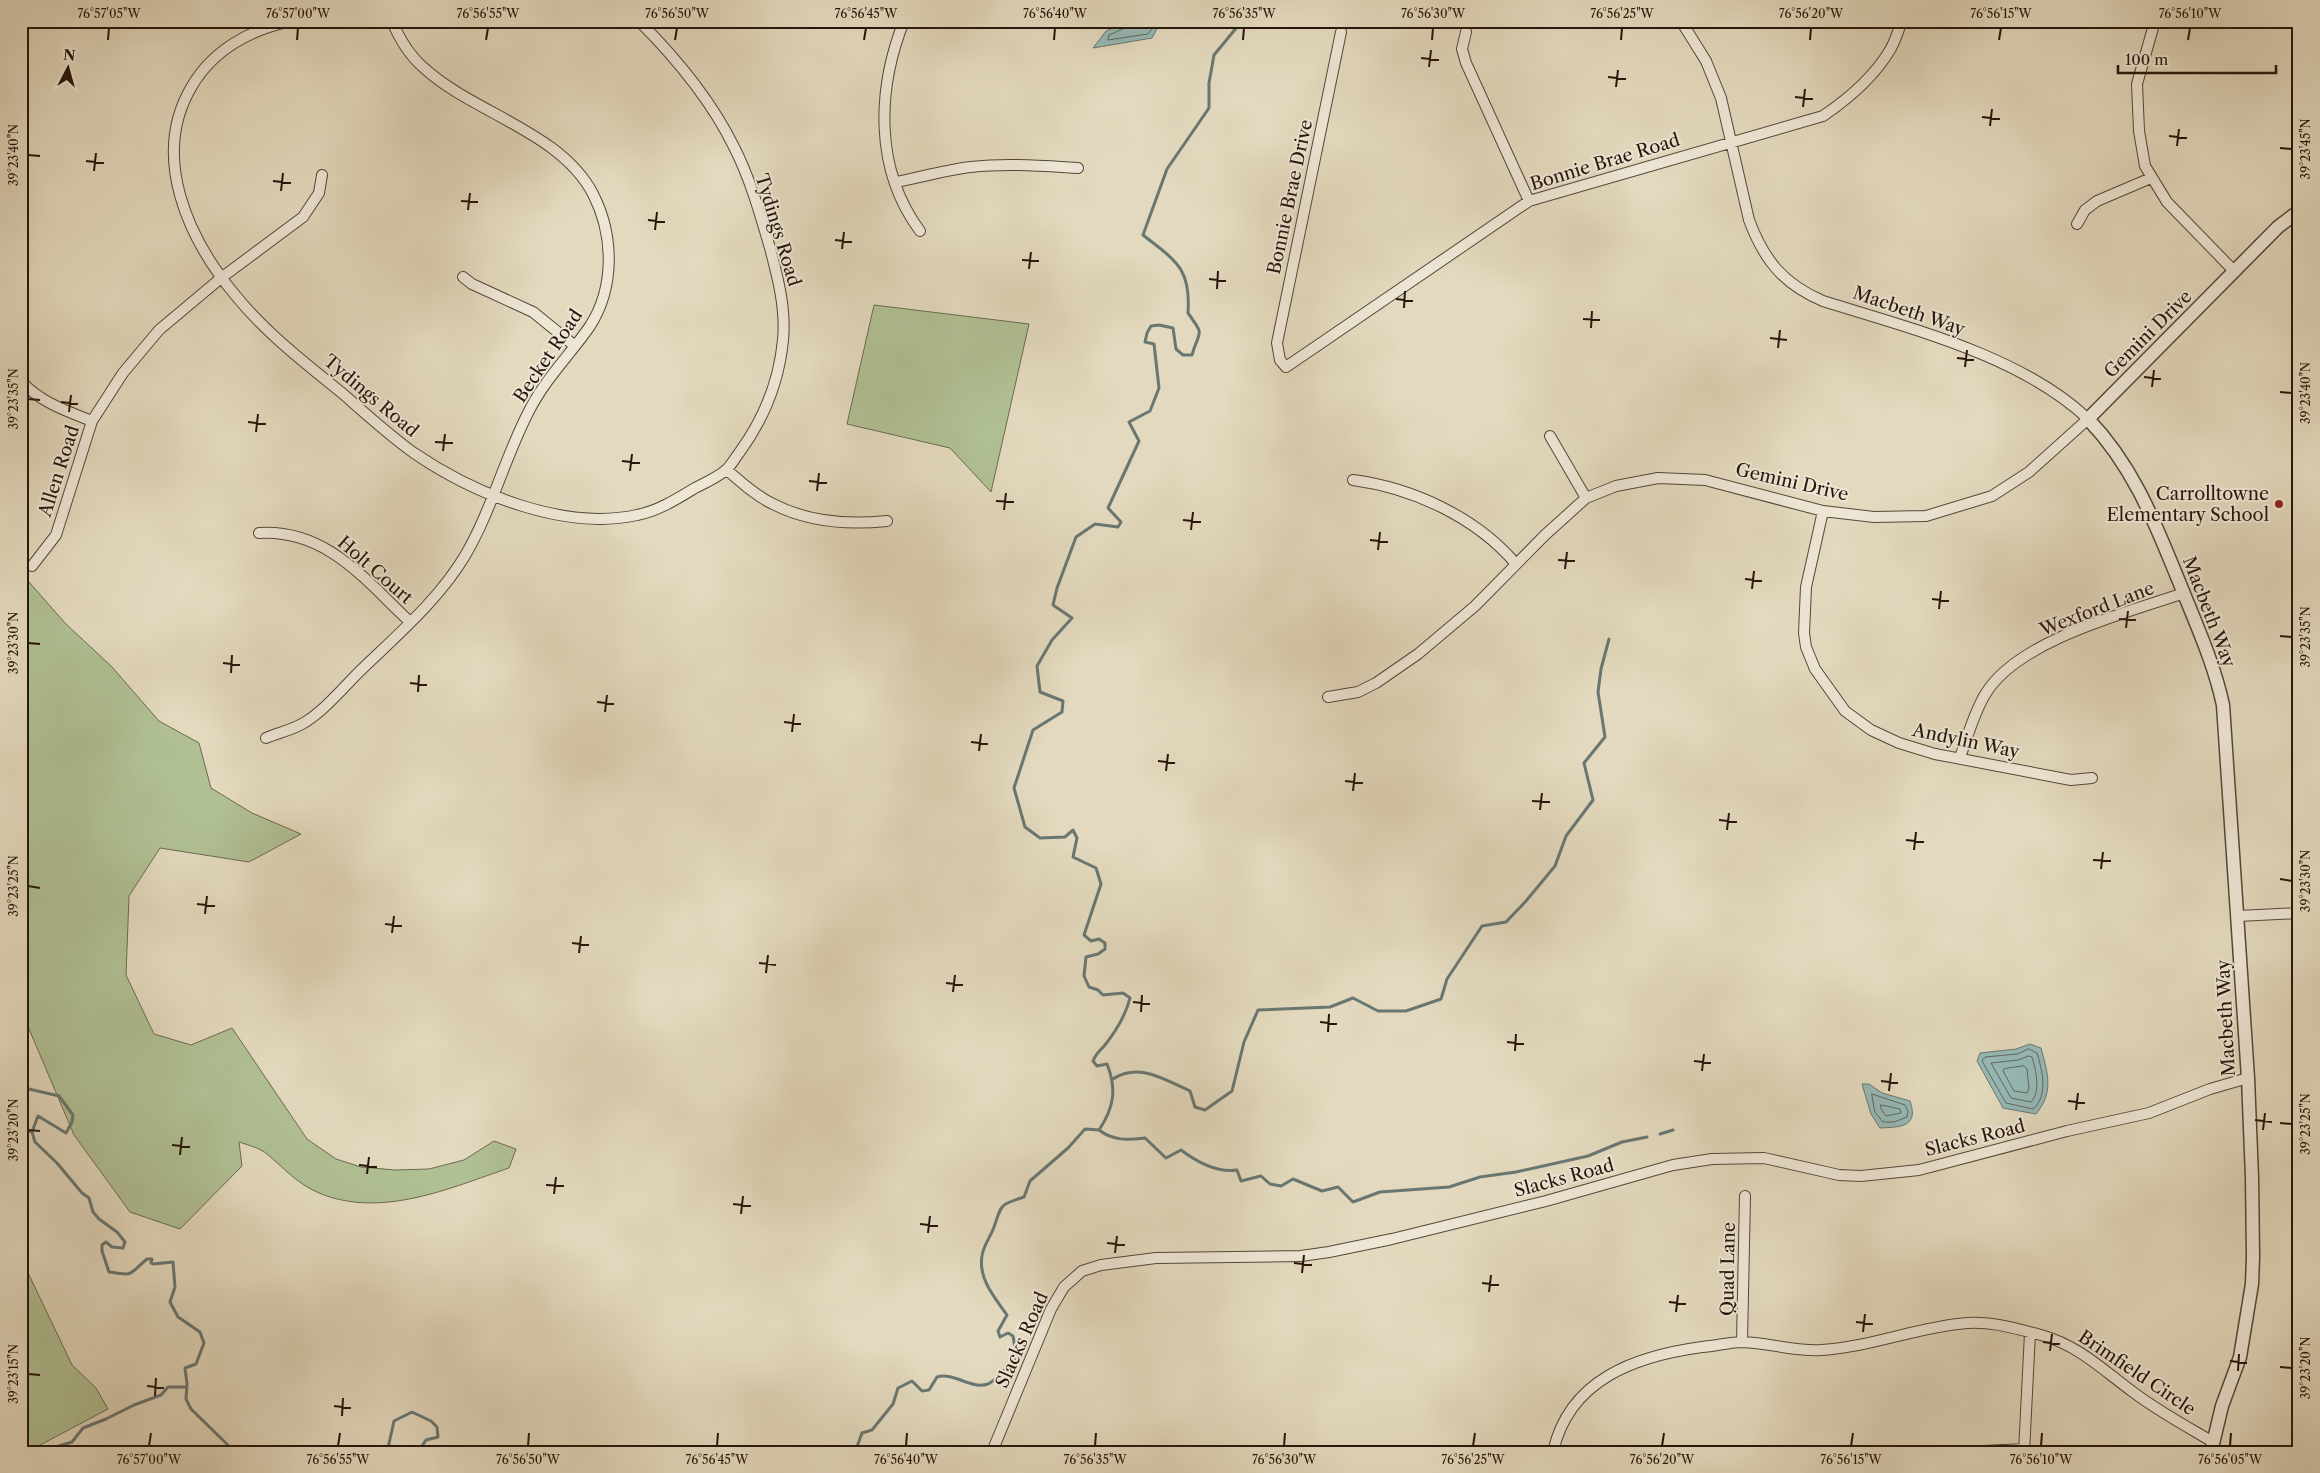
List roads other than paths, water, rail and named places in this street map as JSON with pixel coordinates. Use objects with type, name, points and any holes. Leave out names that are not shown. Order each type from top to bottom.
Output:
[{"type":"street","name":"Tydings Road","points":[[291,21],[271,25],[230,44],[198,75],[190,89],[178,121],[173,148],[174,167],[182,206],[194,236],[221,278],[254,316],[288,348],[415,453],[456,477],[494,495],[529,508],[559,516],[609,519],[638,515],[663,507],[727,470],[764,414],[773,392],[783,339],[782,302],[759,210],[734,146],[695,85],[668,50],[639,21]]},
{"type":"street","name":"Becket Road","points":[[266,738],[303,724],[327,704],[447,583],[467,553],[494,495],[528,412],[542,389],[590,325],[599,307],[608,272],[609,250],[602,212],[592,192],[571,164],[552,149],[445,84],[423,68],[409,51],[392,21]]},
{"type":"street","points":[[904,21],[892,54],[886,82],[884,108],[887,153],[902,203],[920,231]]},
{"type":"street","name":"Macbeth Way","points":[[1681,21],[1706,61],[1721,98],[1749,220],[1756,238],[1770,262],[1784,278],[1806,294],[1937,337],[2036,379],[2072,403],[2113,446],[2140,489],[2210,659],[2223,706],[2248,1078],[2254,1218],[2252,1284],[2240,1357],[2222,1406],[2212,1447]]},
{"type":"street","name":"Bonnie Brae Road","points":[[1286,367],[1529,201],[1731,141],[1814,120],[1830,111],[1854,92],[1874,72],[1891,50],[1902,21]]},
{"type":"street","points":[[2156,21],[2137,86],[2137,108],[2142,153],[2151,178],[2167,202],[2235,272]]},
{"type":"street","name":"Bonnie Brae Drive","points":[[1286,367],[1280,360],[1277,344],[1341,32]]},
{"type":"street","points":[[1466,32],[1462,49],[1466,63],[1529,201]]},
{"type":"street","points":[[896,182],[951,170],[994,165],[1078,168]]},
{"type":"street","name":"Allen Road","points":[[32,566],[56,535],[92,421],[123,372],[159,330],[221,278],[303,217],[318,193],[322,175]]},
{"type":"street","points":[[2077,224],[2085,210],[2097,201],[2151,178]]},
{"type":"street","name":"Gemini Drive","points":[[1328,697],[1358,692],[1376,683],[1418,654],[1475,606],[1516,564],[1586,498],[1616,486],[1658,478],[1705,480],[1823,510],[1874,517],[1926,516],[1962,507],[1992,496],[2029,472],[2088,419],[2278,227],[2299,211]]},
{"type":"street","points":[[463,277],[472,284],[533,312],[575,346]]},
{"type":"street","points":[[21,381],[31,391],[57,407],[92,421]]},
{"type":"street","points":[[1550,436],[1586,498]]},
{"type":"street","points":[[727,470],[774,504],[795,512],[844,524],[887,521]]},
{"type":"street","points":[[1353,480],[1380,484],[1445,509],[1474,526],[1505,551],[1516,564]]},
{"type":"street","name":"Andylin Way","points":[[1823,510],[1804,604],[1805,640],[1815,669],[1844,711],[1871,730],[1899,743],[1935,754],[1960,757],[2070,780],[2092,778]]},
{"type":"street","name":"Holt Court","points":[[259,533],[279,532],[315,542],[353,568],[410,622]]},
{"type":"street","name":"Wexford Lane","points":[[1960,757],[1986,693],[2002,675],[2022,659],[2077,630],[2184,593]]},
{"type":"street","points":[[2238,916],[2299,913]]},
{"type":"street","name":"Slacks Road","points":[[992,1452],[1051,1309],[1064,1287],[1082,1272],[1101,1264],[1156,1258],[1301,1256],[1329,1252],[1392,1239],[1546,1201],[1674,1164],[1712,1159],[1764,1158],[1839,1175],[1861,1176],[1919,1170],[2067,1131],[2149,1112],[2210,1089],[2248,1078]]},
{"type":"street","name":"Quad Lane","points":[[1742,1342],[1746,1196]]},
{"type":"street","name":"Brimfield Circle","points":[[1553,1452],[1557,1436],[1570,1410],[1593,1386],[1611,1373],[1654,1357],[1690,1349],[1742,1342],[1806,1351],[1855,1347],[1921,1330],[1968,1323],[1997,1324],[2064,1342],[2084,1354],[2212,1447]]},
{"type":"street","points":[[1963,1452],[2024,1450],[2030,1332]]},
{"type":"water","points":[[1129,21],[1155,21],[1159,25],[1152,38],[1093,48],[1106,31]]},
{"type":"water","points":[[2030,1044],[2041,1048],[2048,1083],[2042,1106],[2036,1114],[2003,1108],[1977,1061],[1980,1053],[2016,1049]]},
{"type":"water","points":[[1862,1084],[1869,1084],[1882,1093],[1910,1101],[1912,1116],[1910,1121],[1901,1126],[1880,1128],[1871,1114]]},
{"type":"waterway","points":[[855,1452],[862,1433],[872,1430],[893,1404],[898,1388],[912,1381],[922,1391],[929,1390],[937,1377],[943,1376],[976,1385],[988,1384],[1013,1364],[1016,1353],[1013,1336],[1008,1333],[1000,1337],[998,1331],[1007,1315],[988,1288],[985,1280],[981,1264],[984,1249],[1003,1206],[1024,1197],[1030,1181],[1068,1148],[1085,1129],[1099,1130],[1111,1106],[1113,1090],[1107,1064],[1097,1066],[1093,1061],[1117,1028],[1130,998],[1123,993],[1103,995],[1098,990],[1089,987],[1084,976],[1086,957],[1098,954],[1105,949],[1105,943],[1099,939],[1091,941],[1084,935],[1101,884],[1096,868],[1073,857],[1077,838],[1073,830],[1065,837],[1040,838],[1025,827],[1014,788],[1033,730],[1062,712],[1063,701],[1040,692],[1037,666],[1052,640],[1072,618],[1053,605],[1057,588],[1076,537],[1095,524],[1118,527],[1121,522],[1108,508],[1139,441],[1129,422],[1150,411],[1159,388],[1154,344],[1145,342],[1147,333],[1151,326],[1159,325],[1173,328],[1176,349],[1183,355],[1192,355],[1199,337],[1199,330],[1188,313],[1187,285],[1184,275],[1173,259],[1143,235],[1167,169],[1209,108],[1209,83],[1214,55],[1242,21]]},
{"type":"waterway","points":[[1113,1079],[1132,1072],[1152,1074],[1190,1091],[1195,1107],[1205,1110],[1232,1091],[1244,1042],[1258,1010],[1330,1007],[1353,998],[1378,1011],[1406,1011],[1441,999],[1447,979],[1482,926],[1506,922],[1526,901],[1555,866],[1566,836],[1593,800],[1584,763],[1605,737],[1598,692],[1601,669],[1609,639]]},
{"type":"waterway","points":[[21,1084],[29,1089],[59,1096],[73,1115],[72,1122],[66,1133],[38,1116],[32,1132],[35,1142],[57,1163],[82,1193],[89,1198],[93,1212],[99,1219],[117,1232],[125,1242],[123,1248],[112,1247],[106,1242],[102,1245],[102,1251],[109,1272],[131,1273],[147,1259],[152,1259],[151,1263],[153,1264],[173,1262],[175,1287],[170,1302],[178,1317],[200,1332],[204,1343],[196,1364],[185,1368],[186,1399],[191,1409],[235,1452]]},
{"type":"waterway","points":[[21,1128],[32,1132]]},
{"type":"waterway","points":[[1099,1130],[1115,1138],[1145,1138],[1166,1158],[1181,1150],[1208,1166],[1222,1170],[1237,1170],[1241,1181],[1261,1176],[1270,1184],[1281,1186],[1293,1179],[1322,1191],[1338,1187],[1353,1202],[1380,1192],[1449,1187],[1480,1177],[1516,1172],[1588,1156],[1622,1142],[1647,1137]]},
{"type":"waterway","points":[[1660,1134],[1673,1130]]},
{"type":"waterway","points":[[39,1452],[72,1442],[83,1428],[161,1395],[168,1387],[186,1387]]},
{"type":"waterway","points":[[384,1452],[388,1448],[394,1421],[412,1412],[431,1421],[437,1427],[438,1437],[426,1440],[422,1446],[422,1452]]},
{"type":"place","name":"Carrolltowne Elementary School","points":[[2279,504]]}]
